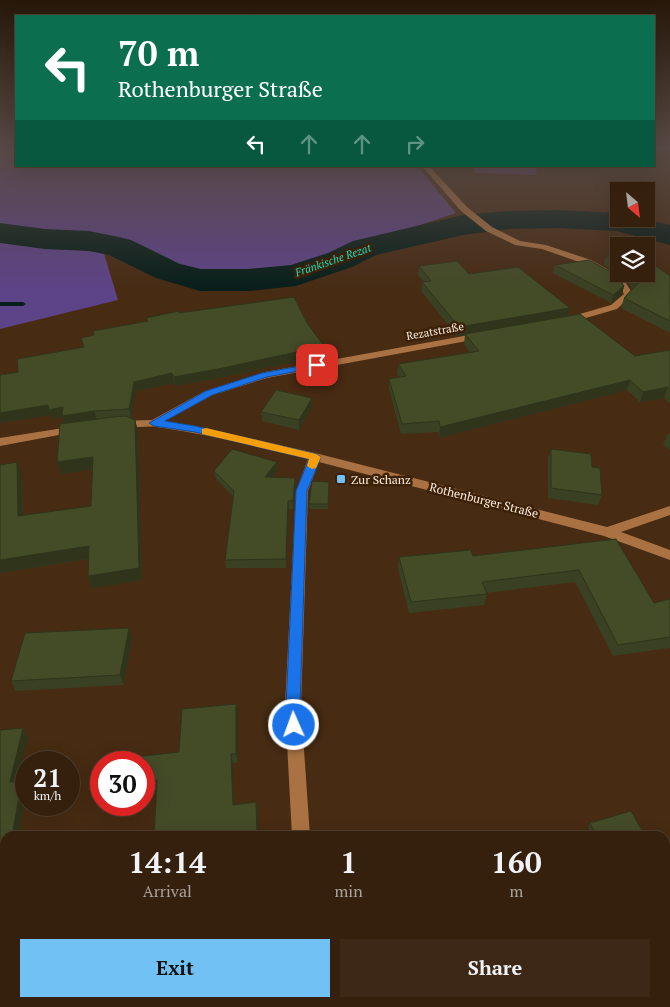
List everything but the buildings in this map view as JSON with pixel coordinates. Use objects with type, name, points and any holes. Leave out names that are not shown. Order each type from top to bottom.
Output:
[{"type":"street","points":[[453,196],[464,209],[489,229],[518,243],[543,247],[588,262],[619,278],[629,294],[614,307],[577,319],[558,322]]},
{"type":"street","name":"Rezatstraße","points":[[154,423],[209,393],[265,375],[491,334]]},
{"type":"street","name":"Rothenburger Straße","points":[[107,425],[154,423],[195,429],[316,457],[607,532],[670,555]]},
{"type":"street","points":[[0,442],[88,427]]},
{"type":"street","points":[[301,831],[293,706],[302,491],[316,457]]},
{"type":"street","points":[[607,532],[670,510]]},
{"type":"shaded area","points":[[0,196],[442,196],[456,213],[353,247],[305,267],[245,275],[193,274],[168,266],[140,247],[100,240],[118,300],[0,329]]},
{"type":"waterway","name":"Fränkische Rezat","points":[[0,233],[45,239],[89,241],[119,247],[168,271],[200,280],[249,280],[296,275],[340,260],[365,248],[463,225],[508,220],[560,219],[617,222],[670,235]]},
{"type":"waterway","points":[[0,304],[23,304]]},
{"type":"slow traffic","points":[[206,431],[316,457],[312,466]]},
{"type":"place","name":"Zur Schanz","points":[[341,479]]},
{"type":"route","points":[[294,725],[293,706],[302,491],[316,457],[195,429],[154,423],[209,393],[265,375],[317,365]]}]
